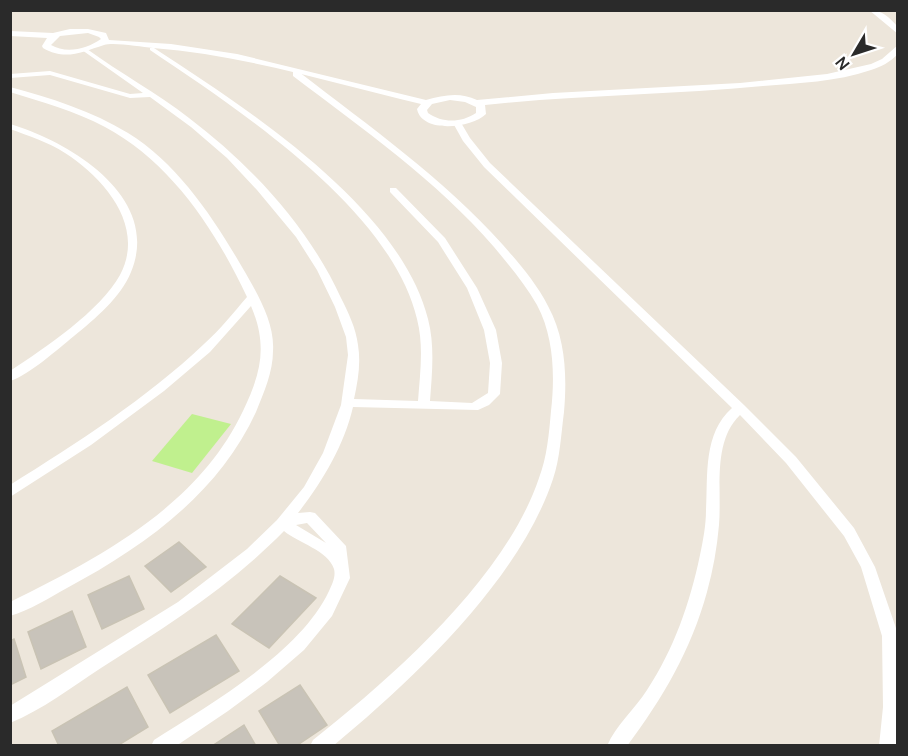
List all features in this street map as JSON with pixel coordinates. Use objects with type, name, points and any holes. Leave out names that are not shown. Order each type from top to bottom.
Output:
[{"type":"street","points":[[873,10],[888,21],[897,32]]},
{"type":"street","points":[[882,10],[897,22]]},
{"type":"street","points":[[10,34],[52,38],[71,32],[93,31],[103,34],[105,38],[102,43]]},
{"type":"street","points":[[52,38],[46,46],[54,51],[85,50],[102,43],[181,48],[237,57],[425,105]]},
{"type":"street","points":[[102,43],[232,59],[425,105],[438,99],[455,97],[480,105],[739,90],[861,75],[883,68],[897,60]]},
{"type":"street","points":[[480,105],[542,97],[735,86],[836,75],[875,66],[890,57],[897,47]]},
{"type":"street","points":[[152,49],[244,111],[293,149],[341,193],[382,241],[403,270],[416,295],[424,322],[427,346],[424,406]]},
{"type":"street","points":[[10,715],[188,604],[252,555],[302,502],[320,476],[339,436],[347,403],[353,347],[344,316],[328,279],[307,243],[246,172],[204,134],[152,95],[85,50]]},
{"type":"street","points":[[10,76],[39,72],[62,75],[130,96],[152,95]]},
{"type":"street","points":[[296,74],[405,157],[506,253],[537,295],[554,332],[561,382],[550,460],[543,486],[527,522],[490,578],[432,646],[341,729],[319,746]]},
{"type":"street","points":[[10,89],[107,124],[150,152],[199,206],[235,262],[252,298],[267,339],[265,372],[242,431],[213,471],[175,510],[125,546],[49,591],[10,610]]},
{"type":"street","points":[[425,105],[423,114],[443,123],[476,119],[481,114],[480,105]]},
{"type":"street","points":[[457,123],[466,140],[487,165],[740,408],[791,460],[842,523],[868,567],[890,636],[892,707],[888,746]]},
{"type":"street","points":[[10,126],[48,141],[95,170],[126,212],[133,229],[134,248],[126,274],[110,295],[64,337],[10,377]]},
{"type":"street","points":[[347,403],[474,406],[485,402],[494,394],[496,363],[490,330],[472,288],[442,240],[393,190]]},
{"type":"street","points":[[10,492],[72,453],[136,407],[207,348],[252,298]]},
{"type":"street","points":[[616,746],[652,696],[678,649],[702,581],[712,526],[715,462],[719,437],[730,414],[740,408]]},
{"type":"street","points":[[160,746],[231,699],[291,654],[325,617],[339,592],[344,559],[336,539],[320,523],[310,517],[284,521]]},
{"type":"street","points":[[284,521],[295,534],[329,551],[336,558],[342,570]]},
{"type":"green space","points":[[192,414],[231,424],[192,473],[152,461]]},
{"type":"building","points":[[179,542],[206,567],[171,592],[145,566]]},
{"type":"building","points":[[129,576],[144,609],[102,629],[88,595]]},
{"type":"building","points":[[280,576],[316,598],[269,648],[232,624]]},
{"type":"building","points":[[72,611],[86,647],[41,669],[28,632]]},
{"type":"building","points":[[216,635],[239,671],[170,713],[148,675]]},
{"type":"building","points":[[14,639],[26,677],[10,685],[10,641]]},
{"type":"building","points":[[300,685],[327,725],[296,746],[280,746],[259,711]]},
{"type":"building","points":[[127,687],[148,727],[117,746],[59,746],[52,731]]},
{"type":"building","points":[[244,725],[256,746],[212,746]]}]
